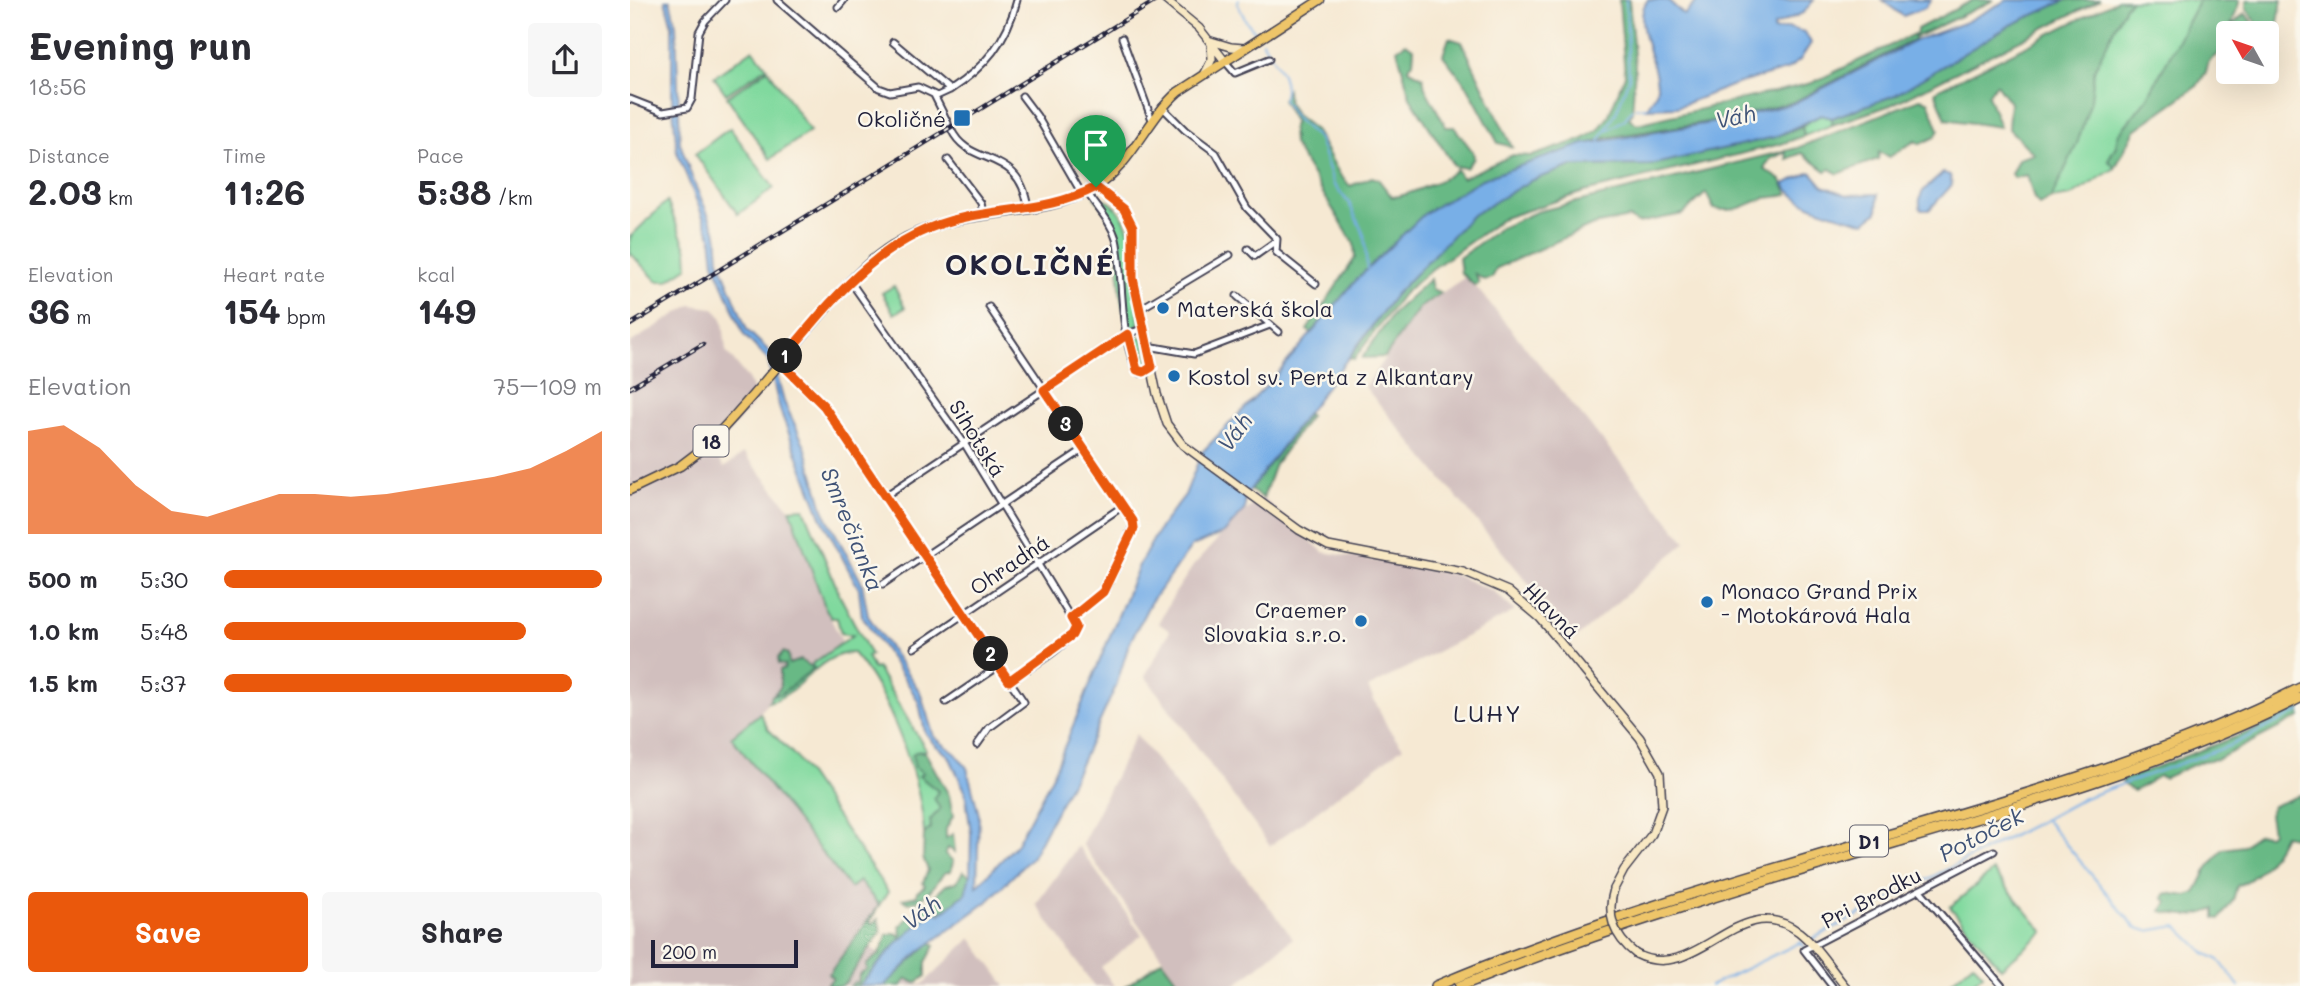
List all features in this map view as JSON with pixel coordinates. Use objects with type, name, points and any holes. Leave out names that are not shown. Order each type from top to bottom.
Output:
[{"type":"highway","name":"D1","points":[[1436,986],[1537,946],[1677,898],[2111,766],[2215,727],[2300,688]]},
{"type":"highway","name":"D1","points":[[1460,986],[1657,915],[2103,779],[2218,735],[2300,698]]},
{"type":"main road","name":"18","points":[[630,490],[666,474],[694,457],[761,385],[850,281],[877,256],[906,237],[942,223],[1028,208],[1084,193],[1096,187],[1126,158],[1162,107],[1224,60],[1321,0]]},
{"type":"street","points":[[630,99],[665,112],[684,110],[692,99],[699,32],[705,21],[725,0]]},
{"type":"street","points":[[777,0],[879,88],[890,92],[918,86],[934,95],[963,146],[995,160],[1016,176],[1024,186],[1028,208]]},
{"type":"street","points":[[838,7],[844,0]]},
{"type":"street","points":[[934,95],[950,90],[973,74],[995,50],[1009,29],[1017,0]]},
{"type":"street","points":[[1166,0],[1211,41],[1235,73],[1269,59]]},
{"type":"street","points":[[1122,38],[1152,120]]},
{"type":"street","points":[[1211,41],[1228,47],[1244,48]]},
{"type":"street","points":[[1205,73],[1212,59],[1211,41]]},
{"type":"street","points":[[893,42],[950,90]]},
{"type":"street","points":[[1021,96],[1037,116],[1116,239],[1121,302],[1137,370],[1144,372],[1152,367]]},
{"type":"street","points":[[1162,107],[1188,132],[1216,153],[1247,208],[1270,231],[1276,241],[1276,252],[1316,284]]},
{"type":"street","points":[[948,160],[981,203],[983,214]]},
{"type":"street","name":"Hlavná","points":[[1096,187],[1118,203],[1131,222],[1134,239],[1133,278],[1167,424],[1194,454],[1299,530],[1328,546],[1475,575],[1508,591],[1540,618],[1640,738],[1660,773],[1663,801],[1659,819],[1614,889],[1611,910],[1613,924],[1623,942],[1636,954],[1658,962],[1674,962],[1695,954],[1734,928],[1762,920],[1786,925],[1808,945]]},
{"type":"street","points":[[1248,249],[1255,256],[1276,241]]},
{"type":"street","points":[[1140,309],[1230,255]]},
{"type":"street","name":"Sihotská","points":[[850,281],[964,443],[1071,618]]},
{"type":"street","points":[[1237,296],[1279,332]]},
{"type":"street","points":[[989,307],[1134,525],[1114,573],[1099,597],[1071,618],[1076,627],[1072,635],[1009,681]]},
{"type":"street","points":[[1148,346],[1194,354],[1270,325]]},
{"type":"street","points":[[885,496],[1128,334],[1144,328]]},
{"type":"street","points":[[780,363],[824,406],[1024,702],[989,728],[977,744]]},
{"type":"street","points":[[883,584],[1084,449]]},
{"type":"street","name":"Ohradná","points":[[914,648],[1123,506]]},
{"type":"street","points":[[946,702],[999,666]]},
{"type":"street","name":"Pri Brodku","points":[[1832,986],[1808,945],[1994,851]]},
{"type":"street","points":[[1920,890],[2002,986]]},
{"type":"street","points":[[1808,945],[1845,986]]},
{"type":"shaded area","points":[[1093,137],[1114,164],[1095,181],[1089,160],[1080,146]]},
{"type":"shaded area","points":[[1467,276],[1686,542],[1575,639],[1365,387],[1419,308]]},
{"type":"shaded area","points":[[691,305],[713,308],[719,314],[723,321],[726,351],[748,379],[757,398],[714,451],[724,468],[744,453],[790,509],[825,607],[842,641],[776,691],[760,713],[731,737],[850,887],[859,881],[879,905],[858,936],[915,984],[923,984],[971,938],[1006,986],[630,986],[630,343]]},
{"type":"shaded area","points":[[1263,498],[1323,552],[1452,574],[1493,591],[1515,611],[1368,688],[1389,730],[1403,747],[1270,846],[1145,676],[1170,631],[1158,623],[1175,593],[1193,566],[1229,527],[1236,509],[1241,514]]},
{"type":"shaded area","points":[[1136,734],[1293,938],[1234,986],[1182,986],[1082,844]]},
{"type":"shaded area","points":[[1078,846],[1142,935],[1101,967],[1114,986],[1094,986],[1036,904]]},
{"type":"green space","points":[[1619,0],[1629,0],[1635,66],[1632,114],[1629,118],[1637,124],[1812,83],[1914,34],[1915,39],[1794,102],[1727,119],[1605,138],[1482,179],[1425,213],[1358,278],[1311,333],[1307,330],[1355,258],[1354,244],[1293,144],[1292,126],[1295,123],[1282,100],[1287,90],[1288,103],[1296,115],[1315,130],[1340,175],[1350,186],[1372,177],[1378,179],[1392,197],[1406,194],[1436,182],[1456,169],[1462,178],[1513,155],[1532,156],[1583,139],[1598,130],[1608,117],[1625,75]]},
{"type":"green space","points":[[1973,0],[1994,0],[1916,37],[1917,29]]},
{"type":"green space","points":[[2066,0],[2100,0],[1891,105],[1832,125],[1832,118],[1895,95],[2009,26]]},
{"type":"green space","points":[[2118,0],[2131,0],[2125,6],[2094,70],[2091,100],[2077,144],[2051,199],[2039,205],[2034,199],[2027,175],[2014,178],[2011,174],[2018,159],[2034,154],[2008,128],[2010,103],[1996,84],[1988,95],[2000,127],[1946,119],[1935,91]]},
{"type":"green space","points":[[2131,0],[2199,0],[2148,97],[2118,135],[2116,146],[2108,160],[2115,168],[2071,196],[2051,199],[2088,109],[2096,63],[2103,44],[2119,14]]},
{"type":"green space","points":[[2199,0],[2240,0],[2233,21],[2216,21],[2216,55],[2209,61],[2197,86],[2135,130],[2115,168],[2108,160],[2116,146],[2118,135],[2148,97]]},
{"type":"green space","points":[[2246,0],[2282,0],[2278,21],[2255,21],[2246,8]]},
{"type":"green space","points":[[2245,13],[2251,21],[2236,21]]},
{"type":"green space","points":[[1449,38],[1462,42],[1512,147],[1498,143],[1469,89],[1443,55]]},
{"type":"green space","points":[[1406,43],[1414,49],[1413,62],[1408,69],[1423,77],[1425,88],[1446,127],[1454,127],[1473,152],[1474,158],[1466,168],[1454,166],[1410,97],[1397,49]]},
{"type":"green space","points":[[753,49],[767,67],[726,94],[714,77]]},
{"type":"green space","points":[[768,69],[810,131],[770,159],[727,97]]},
{"type":"green space","points":[[1920,99],[1928,101],[1939,130],[1935,137],[1920,144],[1915,141],[1889,157],[1879,152],[1878,159],[1838,174],[1831,169],[1826,171],[1802,153],[1787,159],[1786,152],[1770,159],[1764,169],[1781,180],[1788,194],[1765,198],[1736,209],[1723,210],[1714,209],[1706,193],[1683,214],[1638,223],[1629,218],[1593,225],[1497,268],[1492,278],[1484,280],[1475,274],[1479,283],[1475,286],[1461,273],[1459,258],[1500,228],[1536,212],[1797,148]]},
{"type":"green space","points":[[1821,115],[1832,118],[1832,125],[1804,136],[1802,126]]},
{"type":"green space","points":[[1802,126],[1804,136],[1781,144],[1584,192],[1504,218],[1432,269],[1403,294],[1354,359],[1350,358],[1395,295],[1471,216],[1530,181],[1572,166],[1650,165],[1775,137]]},
{"type":"green space","points":[[730,128],[774,188],[738,214],[695,154]]},
{"type":"green space","points":[[1094,197],[1109,202],[1120,213],[1128,229],[1136,269],[1139,324],[1133,329],[1124,312],[1122,300],[1118,235],[1107,217],[1109,214]]},
{"type":"green space","points":[[667,201],[687,250],[688,267],[667,281],[657,281],[630,253],[630,237]]},
{"type":"green space","points":[[1430,279],[1432,289],[1441,293],[1419,308],[1385,357],[1362,358],[1395,311]]},
{"type":"green space","points":[[894,286],[905,308],[894,314],[882,293]]},
{"type":"green space","points":[[1136,335],[1143,338],[1148,364],[1141,370],[1136,365],[1130,340]]},
{"type":"green space","points":[[1308,414],[1310,416],[1275,464],[1263,498],[1250,490]]},
{"type":"green space","points":[[804,508],[841,598],[871,655],[867,656],[873,669],[877,668],[926,750],[916,752],[923,773],[920,775],[938,791],[940,809],[928,832],[924,834],[917,789],[901,738],[879,690],[853,653],[829,660],[789,692],[768,702],[773,695],[781,694],[813,668],[812,664],[853,635],[841,633],[837,618],[831,618],[825,607],[790,509]]},
{"type":"green space","points":[[783,652],[788,654],[789,664],[800,660],[814,668],[781,694],[773,695],[780,688],[780,670],[785,668],[785,665],[779,664],[778,658]]},
{"type":"green space","points":[[2300,707],[2300,717],[2218,759],[2202,761],[2164,778],[2159,776],[2134,791],[2122,784],[2122,780],[2254,730]]},
{"type":"green space","points":[[760,713],[768,729],[796,757],[888,892],[879,905],[859,881],[850,888],[731,737]]},
{"type":"green space","points":[[915,752],[925,752],[949,795],[953,816],[946,829],[946,838],[953,834],[955,852],[948,848],[945,854],[953,861],[951,871],[944,873],[924,896],[908,903],[903,899],[917,896],[917,892],[925,886],[923,883],[928,870],[923,858],[924,834],[931,828],[930,820],[940,809],[934,798],[938,791],[919,776],[923,773],[915,767],[912,755]]},
{"type":"green space","points":[[2300,795],[2300,827],[2293,837],[2284,835],[2265,865],[2252,878],[2237,886],[2233,900],[2220,919],[2215,918],[2215,908],[2195,915],[2161,911],[2168,902],[2163,898],[2166,893],[2188,896],[2195,893],[2207,869],[2223,849],[2244,846],[2257,835],[2269,835],[2272,832],[2269,815],[2273,806]]},
{"type":"green space","points":[[963,871],[970,876],[965,895],[958,898],[955,905],[928,916],[897,943],[859,986],[850,986],[854,982],[858,983],[859,975],[867,970],[866,965],[880,953],[887,935],[896,933],[901,937],[900,926],[909,917],[918,922],[924,906],[946,885],[957,882]]},
{"type":"green space","points":[[1993,871],[2044,932],[2001,968],[1950,907]]},
{"type":"green space","points":[[879,905],[870,923],[873,924],[878,919],[881,931],[846,982],[841,986],[826,986],[833,978],[829,974]]},
{"type":"green space","points":[[931,942],[935,946],[926,962],[926,976],[916,983],[907,979],[901,986],[884,986]]},
{"type":"green space","points":[[1162,960],[1181,986],[1126,986]]},
{"type":"green space","points":[[1973,963],[1983,974],[1969,986],[1954,986],[1951,982]]},
{"type":"water","name":"Váh","points":[[665,0],[670,0],[676,25],[680,143],[717,234],[719,260],[747,330],[771,353],[784,402],[805,446],[824,512],[862,583],[868,616],[920,692],[934,737],[956,754],[967,768],[979,815],[977,886],[1016,845],[1052,777],[1139,565],[1161,526],[1185,495],[1202,452],[1271,381],[1358,278],[1425,213],[1482,179],[1584,144],[1728,120],[1794,103],[1917,40],[1966,22],[2007,0],[2066,0],[2009,26],[1895,95],[1832,118],[1821,115],[1775,137],[1650,165],[1572,166],[1530,181],[1471,216],[1395,295],[1252,487],[1245,497],[1245,509],[1241,514],[1224,533],[1192,546],[1150,603],[1129,644],[1116,686],[1079,767],[1032,857],[987,902],[920,951],[884,986],[859,986],[897,943],[928,916],[935,912],[940,914],[965,894],[970,876],[971,833],[965,791],[949,756],[934,744],[925,732],[919,703],[910,687],[862,616],[859,589],[822,519],[780,410],[768,360],[744,335],[714,263],[711,237],[677,152],[672,97],[672,26]]},
{"type":"water","points":[[1648,0],[1668,0],[1684,15],[1698,0],[1814,0],[1803,13],[1774,26],[1774,31],[1789,28],[1805,32],[1811,43],[1800,60],[1786,70],[1736,84],[1677,107],[1647,108],[1657,89],[1643,31],[1643,9]]},
{"type":"water","points":[[1882,0],[1931,0],[1925,8],[1903,16]]},
{"type":"water","points":[[1811,172],[1823,186],[1847,195],[1878,194],[1877,212],[1865,222],[1838,215],[1807,204],[1784,184]]},
{"type":"water","points":[[1943,173],[1950,175],[1952,185],[1929,210],[1921,210],[1922,192]]},
{"type":"waterway","points":[[1239,0],[1237,3],[1246,21],[1259,36]]},
{"type":"waterway","points":[[1599,141],[1616,113],[1629,78],[1626,0]]},
{"type":"waterway","points":[[1262,41],[1283,77],[1283,100],[1296,119],[1319,139],[1334,185],[1349,203],[1364,235],[1367,269]]},
{"type":"waterway","points":[[1636,108],[1647,107]]},
{"type":"waterway","points":[[1606,131],[1625,119],[1632,109]]},
{"type":"waterway","points":[[2047,818],[2084,798],[2229,746],[2300,711]]},
{"type":"waterway","name":"Potoček","points":[[1812,939],[2045,819],[2135,927],[2147,931],[2177,926],[2205,953],[2219,960],[2239,986]]},
{"type":"waterway","points":[[1710,986],[1801,942],[1805,948]]},
{"type":"waterway","points":[[1809,952],[1837,986]]},
{"type":"railway","points":[[630,325],[1157,0]]},
{"type":"railway","points":[[630,388],[703,344]]},
{"type":"place","name":"Okoličné","points":[[962,118]]},
{"type":"place","name":"Materská škola","points":[[1163,308]]},
{"type":"place","name":"Kostol sv. Perta z Alkantary","points":[[1174,376]]},
{"type":"place","name":"Monaco Grand Prix - Motokárová Hala","points":[[1707,602]]},
{"type":"place","name":"Craemer Slovakia s.r.o.","points":[[1361,621]]},
{"type":"district","name":"OKOLIČNÉ","points":[[1030,264]]},
{"type":"district","name":"LUHY","points":[[1488,712]]},
{"type":"route","points":[[1096,187],[1124,209],[1133,227],[1132,272],[1152,367],[1140,373],[1137,370],[1128,334],[1044,390],[1133,521],[1134,528],[1103,592],[1071,618],[1076,627],[1072,635],[1058,648],[1009,681],[824,406],[780,362],[860,271],[901,240],[956,219],[1050,204],[1074,198],[1096,187]]},
{"type":"water label","name":"Smrečianka","points":[[853,529]]}]
